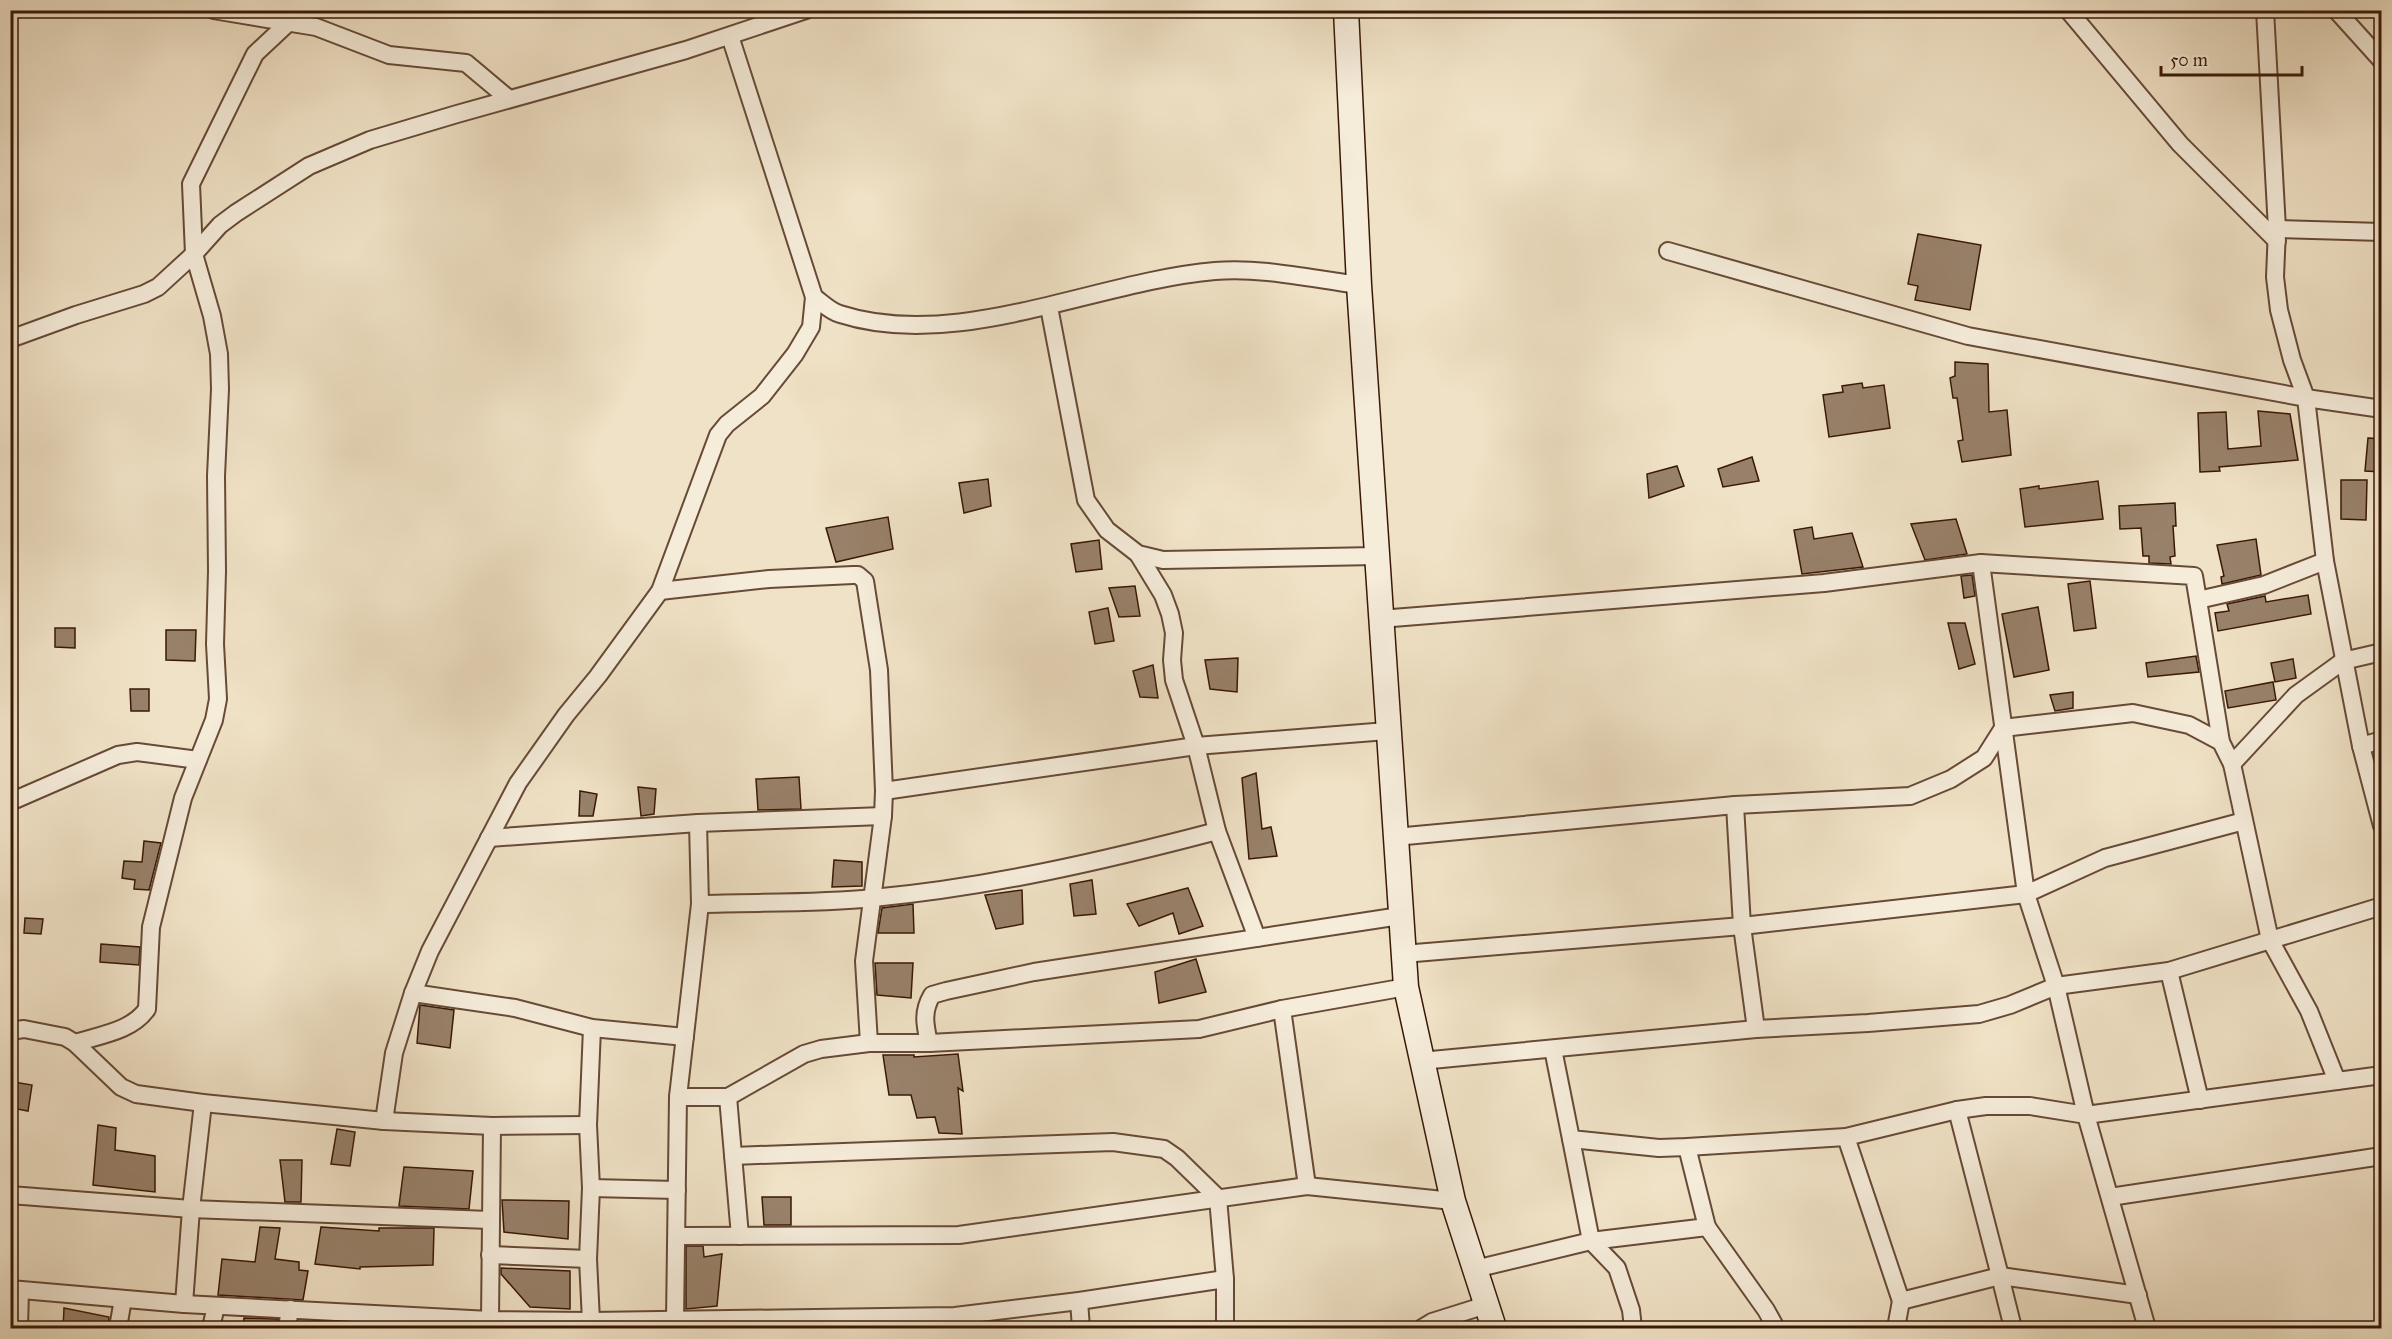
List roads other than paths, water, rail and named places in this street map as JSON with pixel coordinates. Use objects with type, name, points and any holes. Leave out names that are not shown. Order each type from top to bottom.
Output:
[{"type":"street","points":[[213,10],[316,27],[389,55],[466,63],[509,99]]},
{"type":"street","points":[[75,1043],[129,1026],[140,1019],[147,1009],[151,927],[183,798],[214,720],[218,699],[215,644],[218,571],[216,476],[220,389],[219,354],[212,316],[194,254],[191,184],[255,54],[302,10]]},
{"type":"street","points":[[10,339],[144,294],[168,278],[220,225],[236,213],[309,166],[370,140],[686,50],[806,10]]},
{"type":"street","points":[[1346,10],[1359,285],[1387,731],[1406,987],[1453,1202],[1494,1329]]},
{"type":"street","points":[[2068,10],[2180,144],[2277,235],[2382,232]]},
{"type":"street","points":[[2265,10],[2277,235],[2275,277],[2279,310],[2292,360],[2306,398],[2325,561],[2343,661],[2381,826]]},
{"type":"street","points":[[2336,10],[2382,61]]},
{"type":"street","points":[[384,1122],[394,1053],[412,993],[430,951],[518,783],[660,591],[718,435],[726,424],[762,396],[778,378],[811,327],[814,297],[730,36]]},
{"type":"street","points":[[1668,251],[1968,336],[2306,398],[2382,409]]},
{"type":"street","points":[[814,297],[838,314],[887,324],[926,325],[1050,307],[1134,285],[1215,271],[1262,272],[1359,285]]},
{"type":"street","points":[[1050,307],[1086,500],[1107,530],[1138,554],[1163,595],[1174,633],[1172,660],[1174,680],[1196,746],[1217,831],[1257,938]]},
{"type":"street","points":[[811,327],[838,314]]},
{"type":"street","points":[[1138,554],[1163,560],[1376,556]]},
{"type":"street","points":[[2198,600],[2264,585],[2325,561]]},
{"type":"street","points":[[1380,619],[1824,584],[1981,563],[2194,576],[2221,742],[2232,764],[2270,940],[2309,1011],[2337,1081]]},
{"type":"street","points":[[1981,563],[2026,894],[2056,986],[2086,1114],[2147,1329]]},
{"type":"street","points":[[660,591],[769,579],[853,575],[862,577],[865,581],[879,670],[884,791],[883,816],[864,960],[869,1043]]},
{"type":"street","points":[[2232,764],[2296,694],[2343,661],[2382,652]]},
{"type":"street","points":[[1395,837],[1736,805],[1910,796],[1951,778],[1984,758],[2004,728],[2133,713],[2189,725],[2221,742]]},
{"type":"street","points":[[884,791],[1196,746],[1387,731]]},
{"type":"street","points":[[2361,746],[2382,740]]},
{"type":"street","points":[[10,802],[118,755],[137,752],[198,760]]},
{"type":"street","points":[[1736,805],[1743,926],[1756,1029]]},
{"type":"street","points":[[489,838],[698,823],[883,816]]},
{"type":"street","points":[[1403,954],[1743,926],[2026,894],[2105,858],[2244,821]]},
{"type":"street","points":[[675,1320],[678,1097],[700,904],[698,823]]},
{"type":"street","points":[[700,904],[872,898],[984,884],[1108,860],[1217,831]]},
{"type":"street","points":[[1421,1061],[1756,1029],[1979,1014],[2010,1005],[2056,986],[2169,971],[2382,906]]},
{"type":"street","points":[[929,1043],[924,1019],[926,1005],[932,995],[1035,972],[1400,915]]},
{"type":"street","points":[[2169,971],[2200,1100]]},
{"type":"street","points":[[678,1097],[728,1097],[804,1054],[821,1049],[869,1043],[929,1043],[1199,1029],[1282,1009],[1406,987]]},
{"type":"street","points":[[412,993],[515,1008],[592,1028],[685,1037]]},
{"type":"street","points":[[1282,1009],[1307,1186]]},
{"type":"street","points":[[591,1321],[588,1259],[591,1188],[588,1125],[592,1028]]},
{"type":"street","points":[[10,1031],[24,1029],[64,1037],[75,1043],[121,1088],[136,1094],[384,1122],[492,1126],[588,1125]]},
{"type":"street","points":[[1553,1049],[1591,1242],[1617,1268],[1631,1310],[1634,1329]]},
{"type":"street","points":[[1571,1139],[1659,1148],[1846,1137],[1957,1110],[1986,1106],[2030,1106],[2086,1114],[2382,1075]]},
{"type":"street","points":[[728,1097],[740,1236]]},
{"type":"street","points":[[184,1304],[191,1209],[203,1103]]},
{"type":"street","points":[[1957,1110],[2013,1329]]},
{"type":"street","points":[[490,1320],[492,1126]]},
{"type":"street","points":[[1846,1137],[1901,1301],[1896,1329]]},
{"type":"street","points":[[733,1156],[1113,1142],[1164,1149],[1177,1158],[1218,1198],[1225,1279],[1225,1329]]},
{"type":"street","points":[[1687,1147],[1707,1227],[1766,1310],[1776,1329]]},
{"type":"street","points":[[2110,1197],[2382,1156]]},
{"type":"street","points":[[677,1236],[959,1235],[1307,1186],[1453,1202]]},
{"type":"street","points":[[591,1188],[677,1190]]},
{"type":"street","points":[[10,1195],[191,1209],[490,1220]]},
{"type":"street","points":[[1475,1269],[1591,1242],[1707,1227]]},
{"type":"street","points":[[490,1255],[588,1259]]},
{"type":"street","points":[[1901,1301],[2001,1276],[2138,1295]]},
{"type":"street","points":[[19,1329],[15,1289],[184,1304],[290,1309],[380,1322],[675,1320],[956,1322],[1225,1279]]},
{"type":"street","points":[[118,1329],[123,1299]]},
{"type":"street","points":[[1079,1301],[1083,1327]]},
{"type":"street","points":[[1422,1329],[1432,1322],[1486,1305]]},
{"type":"street","points":[[211,1329],[216,1306]]},
{"type":"street","points":[[287,1329],[290,1309]]}]
